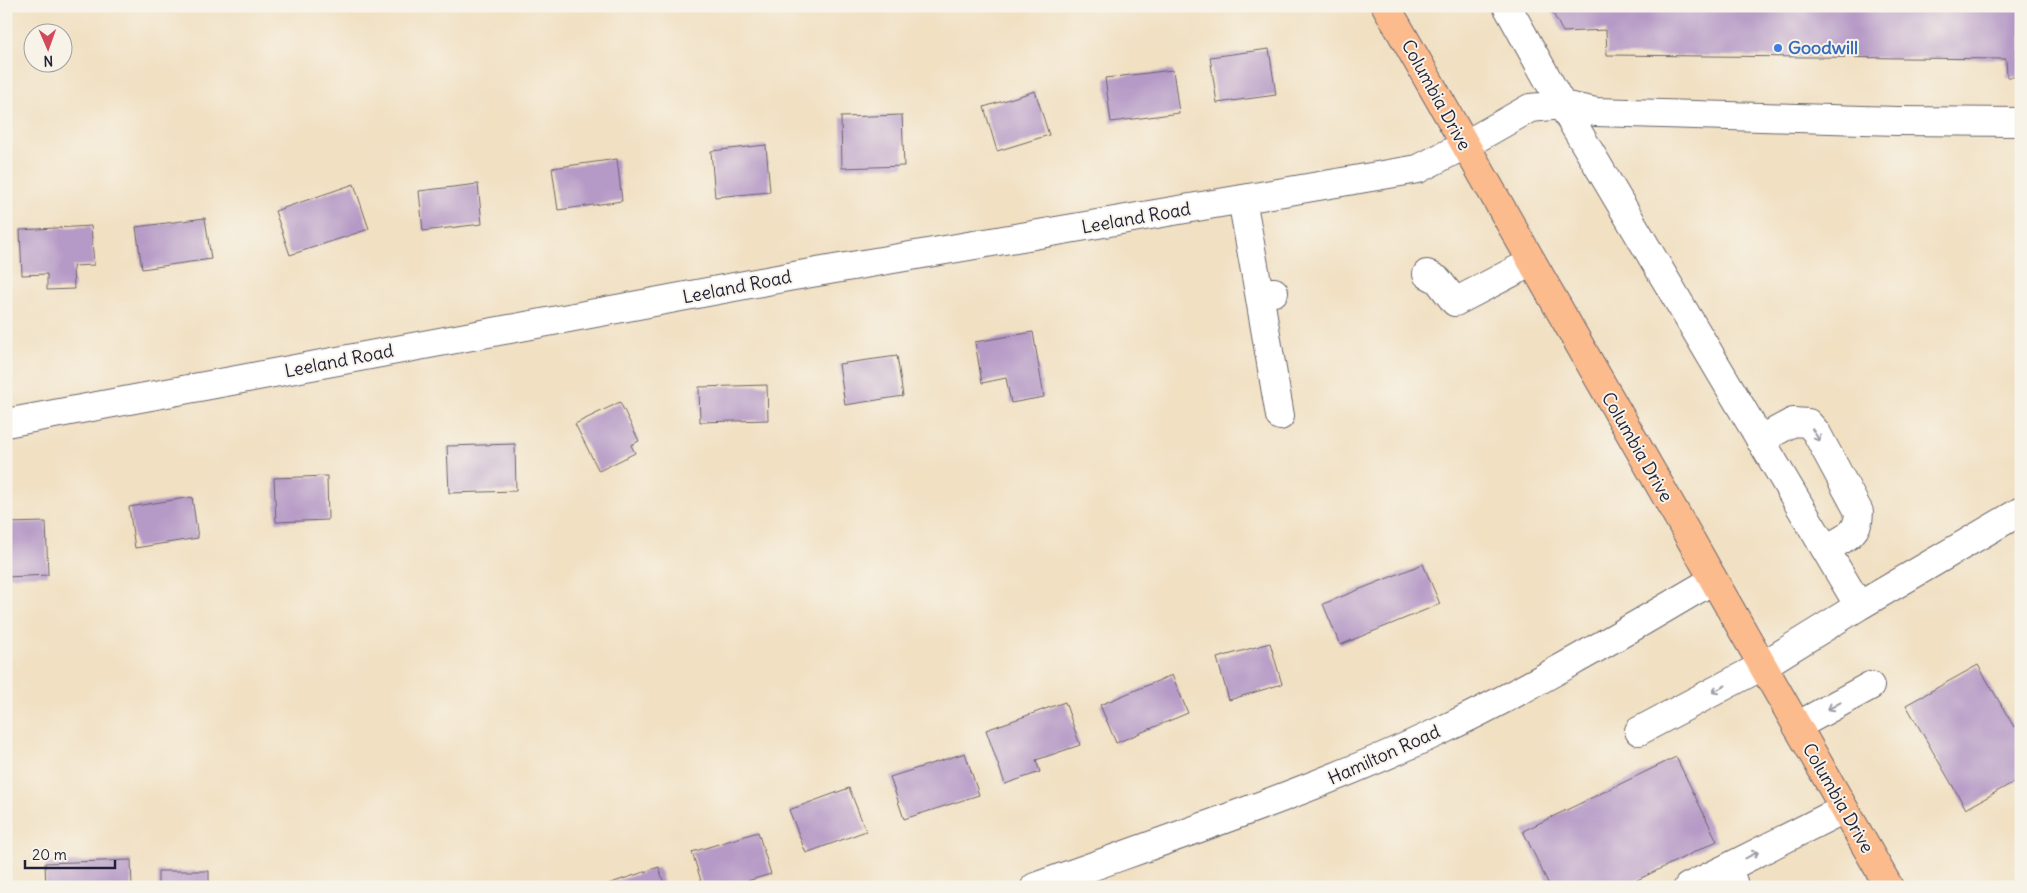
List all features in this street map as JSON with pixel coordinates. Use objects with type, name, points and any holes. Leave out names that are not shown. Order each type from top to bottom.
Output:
[{"type":"main road","name":"Columbia Drive","points":[[1386,6],[1797,726],[1885,886]]},
{"type":"street","points":[[1507,6],[1562,106],[1859,606]]},
{"type":"street","name":"Leeland Road","points":[[6,423],[779,279],[1418,169],[1465,146],[1530,108],[1562,106],[1605,112],[1897,121],[2021,122]]},
{"type":"street","points":[[1242,199],[1266,293],[1280,416]]},
{"type":"street","points":[[1426,274],[1438,280],[1455,302],[1532,262]]},
{"type":"street","points":[[1760,440],[1793,422],[1808,423],[1816,432],[1859,512],[1859,524],[1853,533],[1826,549]]},
{"type":"street","points":[[1639,731],[1762,666],[1859,606],[2021,511]]},
{"type":"street","name":"Hamilton Road","points":[[1036,887],[1321,783],[1438,732],[1571,664],[1713,580]]},
{"type":"street","points":[[1797,726],[1870,686]]},
{"type":"street","points":[[1688,887],[1728,881],[1844,809]]},
{"type":"building","points":[[1549,6],[2021,6],[2021,77],[2007,77],[2006,59],[1607,55],[1606,30],[1563,32]]},
{"type":"building","points":[[1269,49],[1276,95],[1217,103],[1210,57]]},
{"type":"building","points":[[1173,70],[1179,113],[1111,122],[1105,78]]},
{"type":"building","points":[[1035,91],[1049,135],[997,151],[984,107]]},
{"type":"building","points":[[902,115],[904,166],[842,168],[841,117]]},
{"type":"building","points":[[766,145],[770,192],[715,197],[711,151]]},
{"type":"building","points":[[617,159],[622,201],[558,210],[552,168]]},
{"type":"building","points":[[354,184],[369,229],[290,255],[275,211]]},
{"type":"building","points":[[478,184],[482,224],[423,231],[419,191]]},
{"type":"building","points":[[205,218],[211,259],[142,269],[136,227]]},
{"type":"building","points":[[91,226],[94,265],[73,266],[74,289],[47,290],[47,274],[22,275],[20,230]]},
{"type":"building","points":[[1033,332],[1044,397],[1011,403],[1006,378],[982,383],[975,342]]},
{"type":"building","points":[[897,356],[903,396],[845,405],[839,364]]},
{"type":"building","points":[[767,385],[768,420],[700,422],[699,387]]},
{"type":"building","points":[[620,402],[639,441],[631,445],[635,453],[599,471],[575,424]]},
{"type":"building","points":[[515,444],[516,491],[449,493],[447,446]]},
{"type":"building","points":[[327,476],[328,520],[276,522],[274,478]]},
{"type":"building","points":[[192,497],[198,538],[135,548],[129,507]]},
{"type":"building","points":[[46,522],[48,575],[6,577],[6,523]]},
{"type":"building","points":[[1423,564],[1440,604],[1340,645],[1323,604]]},
{"type":"building","points":[[1270,643],[1282,684],[1229,700],[1217,658]]},
{"type":"building","points":[[1978,665],[2014,727],[2021,723],[2021,778],[1966,809],[1906,705]]},
{"type":"building","points":[[1172,675],[1188,713],[1116,743],[1100,705]]},
{"type":"building","points":[[1065,702],[1080,745],[1036,760],[1040,772],[1005,784],[986,730]]},
{"type":"building","points":[[965,753],[979,795],[904,819],[890,777]]},
{"type":"building","points":[[1676,757],[1717,841],[1623,887],[1550,887],[1523,831]]},
{"type":"building","points":[[849,788],[866,831],[806,853],[789,810]]},
{"type":"building","points":[[758,832],[771,874],[727,887],[703,887],[692,852]]},
{"type":"building","points":[[131,860],[132,887],[46,887],[45,863]]},
{"type":"building","points":[[659,867],[665,887],[602,887],[602,886]]},
{"type":"building","points":[[158,871],[209,871],[209,887],[158,887]]},
{"type":"place","name":"Goodwill","points":[[1778,48]]}]
